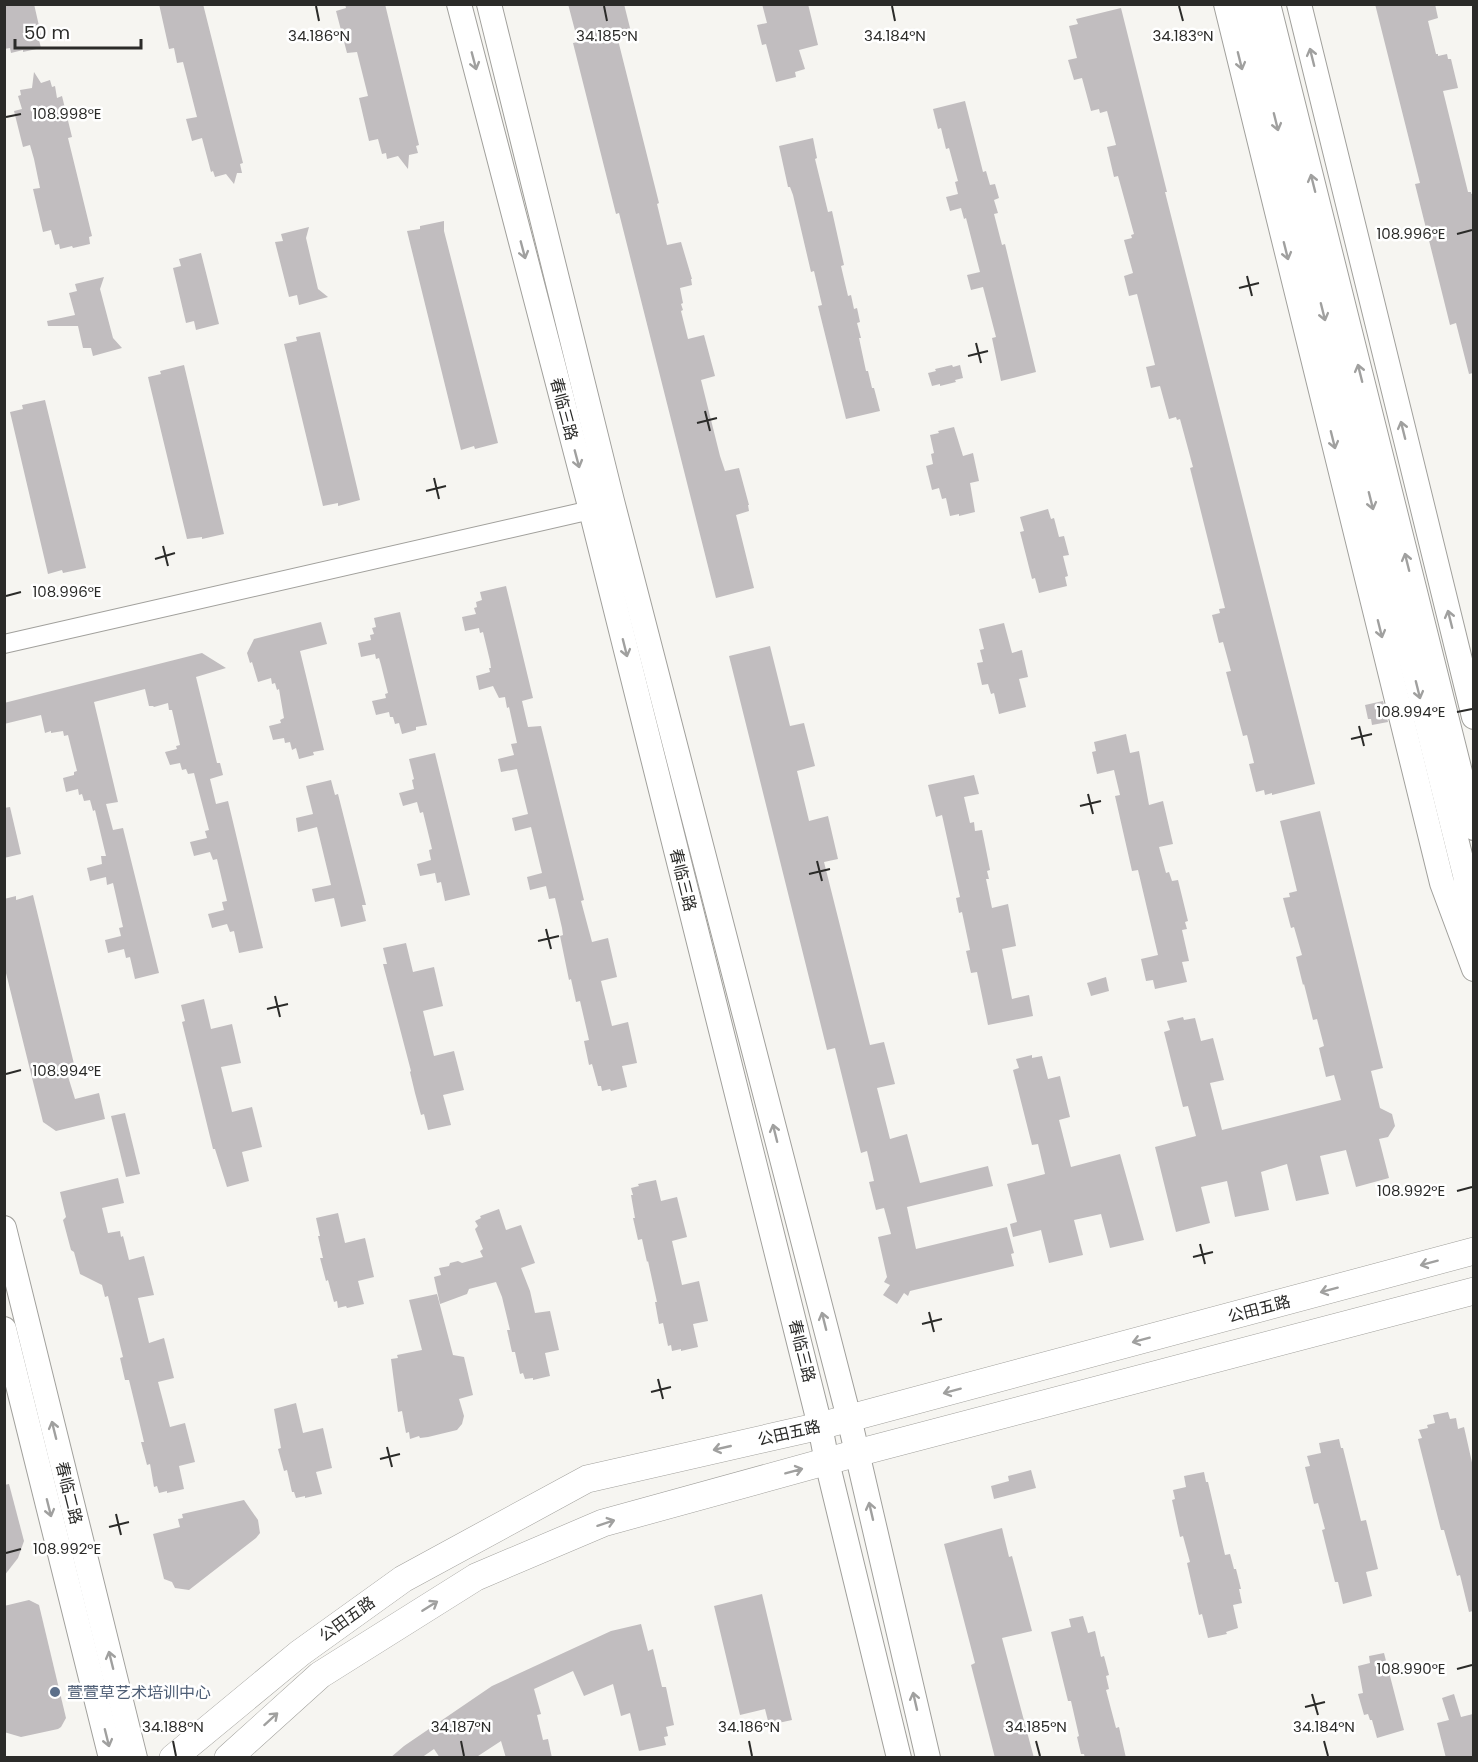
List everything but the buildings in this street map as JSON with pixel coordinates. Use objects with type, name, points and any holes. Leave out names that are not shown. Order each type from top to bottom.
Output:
[{"type":"main road","name":"公田五路","points":[[173,1758],[300,1653],[403,1579],[587,1479],[820,1426],[1473,1251]]},
{"type":"main road","name":"公田五路","points":[[228,1758],[320,1675],[476,1577],[603,1524],[857,1453],[1473,1291]]},
{"type":"street","name":"春临三路","points":[[459,4],[602,506],[849,1418],[928,1758]]},
{"type":"street","name":"春临三路","points":[[489,4],[602,506],[899,1758]]},
{"type":"street","points":[[1226,4],[1442,883],[1473,969]]},
{"type":"street","points":[[1247,4],[1457,804],[1473,828]]},
{"type":"street","points":[[1268,4],[1457,804],[1473,951]]},
{"type":"street","points":[[1299,4],[1473,717]]},
{"type":"street","points":[[4,644],[602,506]]},
{"type":"street","name":"春临二路","points":[[4,1228],[18,1364],[111,1758]]},
{"type":"street","name":"春临二路","points":[[4,1329],[18,1364],[135,1758]]},
{"type":"place","name":"萱萱草艺术培训中心","points":[[55,1692]]}]
